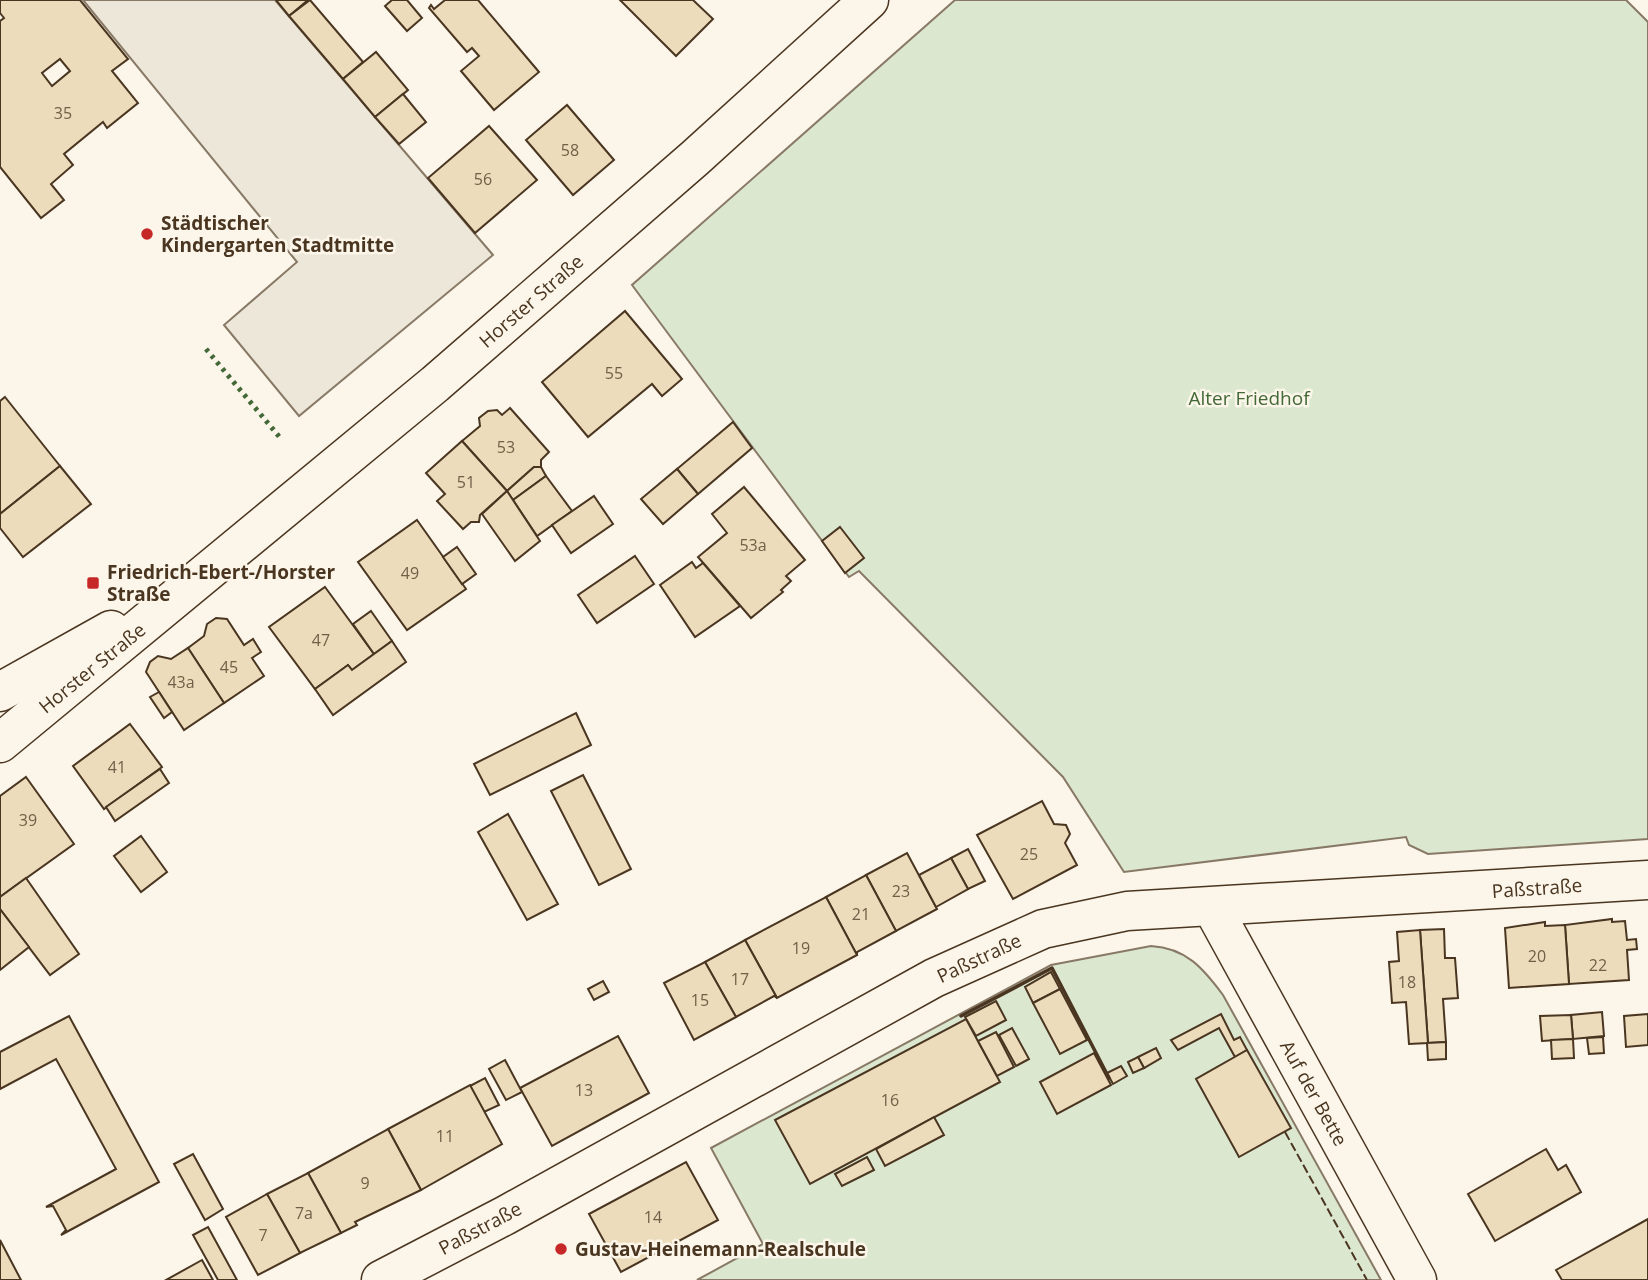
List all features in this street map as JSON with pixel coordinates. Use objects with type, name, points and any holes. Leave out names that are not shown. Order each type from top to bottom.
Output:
[{"type":"street","name":"Horster Straße","points":[[0,743],[456,366],[695,158],[869,0]]},
{"type":"street","name":"Horster Straße","points":[[0,692],[184,593]]},
{"type":"street","name":"Paßstraße","points":[[381,1280],[518,1208],[934,978],[1031,934],[1085,918],[1127,911],[1648,880]]},
{"type":"street","name":"Auf der Bette","points":[[1212,907],[1417,1280]]},
{"type":"green space","name":"Alter Friedhof","points":[[955,0],[1626,0],[1648,22],[1648,839],[1428,854],[1409,845],[1406,837],[1124,872],[1063,777],[859,571],[849,577],[632,285]]},
{"type":"green space","points":[[1151,946],[1174,951],[1193,961],[1223,995],[1381,1280],[697,1280],[763,1244],[711,1148],[1051,965]]},
{"type":"shaded area","points":[[83,0],[275,0],[493,255],[299,416],[224,325],[297,262]]},
{"type":"building","points":[[0,0],[80,0],[128,59],[112,71],[138,103],[107,128],[103,122],[64,154],[73,165],[51,184],[64,200],[41,218],[0,167],[0,21],[4,18],[0,13]],"holes":[[[60,59],[70,71],[52,86],[42,73]]]},
{"type":"building","points":[[276,0],[308,0],[289,16]]},
{"type":"building","points":[[310,0],[363,62],[343,79],[289,16]]},
{"type":"building","points":[[392,0],[407,0],[422,18],[407,31],[385,6]]},
{"type":"building","points":[[445,0],[478,0],[539,72],[494,110],[461,71],[479,56],[472,48],[467,52],[429,8],[431,5],[434,9]]},
{"type":"building","points":[[620,0],[693,0],[713,19],[676,56]]},
{"type":"building","points":[[376,52],[408,90],[375,117],[343,79]]},
{"type":"building","points":[[403,94],[426,122],[399,144],[375,117]]},
{"type":"building","points":[[567,105],[614,160],[573,195],[526,140]]},
{"type":"building","points":[[489,126],[537,180],[475,233],[428,178]]},
{"type":"building","points":[[625,311],[682,379],[662,396],[652,384],[588,437],[542,382]]},
{"type":"building","points":[[5,397],[60,466],[0,514],[0,401]]},
{"type":"building","points":[[510,408],[549,452],[541,460],[541,467],[534,467],[507,491],[462,441],[480,426],[479,418],[488,411],[497,410],[502,415]]},
{"type":"building","points":[[733,422],[752,448],[698,494],[677,469]]},
{"type":"building","points":[[462,441],[507,491],[480,515],[479,522],[471,522],[463,529],[437,501],[445,494],[426,473]]},
{"type":"building","points":[[60,466],[91,504],[23,557],[0,528],[0,514]]},
{"type":"building","points":[[534,467],[541,467],[546,476],[513,500],[507,491]]},
{"type":"building","points":[[677,469],[698,494],[663,524],[641,499]]},
{"type":"building","points":[[546,476],[572,511],[537,536],[513,500]]},
{"type":"building","points":[[744,487],[805,560],[786,576],[791,581],[781,590],[783,592],[751,618],[698,557],[727,533],[712,514]]},
{"type":"building","points":[[507,491],[540,541],[515,561],[482,514]]},
{"type":"building","points":[[594,496],[613,524],[571,553],[552,525]]},
{"type":"building","points":[[417,520],[466,589],[407,630],[358,562]]},
{"type":"building","points":[[840,527],[864,558],[845,573],[822,541]]},
{"type":"building","points":[[457,547],[476,574],[462,584],[443,557]]},
{"type":"building","points":[[635,556],[654,584],[597,623],[578,595]]},
{"type":"building","points":[[692,562],[696,568],[703,563],[740,606],[695,637],[660,585]]},
{"type":"building","points":[[325,587],[374,654],[352,670],[348,665],[315,689],[269,627]]},
{"type":"building","points":[[371,611],[392,641],[374,654],[353,624]]},
{"type":"building","points":[[216,618],[227,619],[244,645],[253,639],[261,652],[252,658],[264,676],[224,703],[188,648],[204,636],[207,624]]},
{"type":"building","points":[[392,641],[406,662],[333,715],[315,689],[348,665],[352,670]]},
{"type":"building","points":[[188,648],[224,703],[184,730],[146,672],[150,662],[158,656],[171,659]]},
{"type":"building","points":[[159,692],[172,712],[164,718],[150,697]]},
{"type":"building","points":[[576,713],[591,745],[490,795],[474,764]]},
{"type":"building","points":[[130,724],[162,767],[104,809],[73,766]]},
{"type":"building","points":[[160,769],[169,783],[115,821],[106,807]]},
{"type":"building","points":[[583,775],[631,869],[599,885],[551,791]]},
{"type":"building","points":[[26,777],[74,844],[0,897],[0,796]]},
{"type":"building","points":[[1042,801],[1054,824],[1066,825],[1070,834],[1065,843],[1077,865],[1013,899],[977,835]]},
{"type":"building","points":[[508,814],[558,904],[527,920],[478,832]]},
{"type":"building","points":[[141,836],[167,872],[141,892],[114,856]]},
{"type":"building","points":[[968,849],[985,881],[968,889],[951,858]]},
{"type":"building","points":[[907,853],[937,909],[896,931],[866,875]]},
{"type":"building","points":[[951,858],[968,889],[936,907],[919,875]]},
{"type":"building","points":[[866,875],[896,931],[857,952],[857,955],[826,897]]},
{"type":"building","points":[[26,878],[79,954],[50,975],[0,909],[0,897]]},
{"type":"building","points":[[826,897],[857,955],[777,998],[745,940]]},
{"type":"building","points":[[0,909],[29,947],[0,970]]},
{"type":"building","points":[[1612,919],[1612,922],[1625,921],[1627,940],[1636,939],[1637,949],[1627,950],[1629,980],[1569,984],[1565,925]]},
{"type":"building","points":[[1545,922],[1545,926],[1565,925],[1569,984],[1509,988],[1505,928]]},
{"type":"building","points":[[1444,929],[1445,958],[1455,958],[1458,998],[1443,999],[1446,1042],[1428,1043],[1420,930]]},
{"type":"building","points":[[1420,930],[1428,1043],[1409,1044],[1406,1002],[1392,1003],[1389,962],[1399,961],[1397,932]]},
{"type":"building","points":[[745,940],[777,998],[774,996],[736,1017],[705,962]]},
{"type":"building","points":[[705,962],[736,1017],[694,1040],[664,983]]},
{"type":"building","points":[[1051,972],[1060,989],[1033,1003],[1025,987]]},
{"type":"building","points":[[603,981],[609,992],[594,1000],[588,989]]},
{"type":"building","points":[[1060,989],[1087,1040],[1060,1054],[1033,1003]]},
{"type":"building","points":[[996,1001],[1006,1020],[976,1036],[965,1017]]},
{"type":"building","points":[[1602,1012],[1604,1036],[1573,1039],[1571,1015]]},
{"type":"building","points":[[1221,1014],[1234,1040],[1240,1037],[1247,1050],[1235,1057],[1219,1028],[1178,1050],[1171,1040]]},
{"type":"building","points":[[1648,1014],[1648,1045],[1626,1047],[1624,1016]]},
{"type":"building","points":[[1571,1015],[1573,1039],[1542,1041],[1540,1016]]},
{"type":"building","points":[[69,1016],[159,1182],[61,1235],[66,1230],[53,1206],[46,1207],[116,1169],[56,1059],[0,1089],[0,1052]]},
{"type":"building","points":[[966,1019],[1000,1082],[810,1184],[775,1120]]},
{"type":"building","points":[[1012,1028],[1029,1059],[1016,1066],[999,1035]]},
{"type":"building","points":[[996,1032],[1014,1067],[997,1076],[978,1041]]},
{"type":"building","points":[[618,1036],[649,1093],[552,1146],[520,1088]]},
{"type":"building","points":[[1603,1037],[1604,1053],[1589,1054],[1587,1038]]},
{"type":"building","points":[[1573,1039],[1574,1058],[1552,1059],[1551,1040]]},
{"type":"building","points":[[1446,1042],[1446,1059],[1428,1060],[1427,1043]]},
{"type":"building","points":[[1156,1048],[1161,1058],[1144,1068],[1138,1057]]},
{"type":"building","points":[[1247,1050],[1291,1128],[1239,1157],[1196,1079]]},
{"type":"building","points":[[1094,1053],[1111,1085],[1057,1114],[1040,1082]]},
{"type":"building","points":[[1138,1057],[1144,1068],[1133,1073],[1128,1062]]},
{"type":"building","points":[[505,1060],[522,1092],[506,1100],[489,1069]]},
{"type":"building","points":[[1121,1066],[1127,1076],[1113,1084],[1107,1073]]},
{"type":"building","points":[[485,1078],[499,1105],[484,1112],[470,1086]]},
{"type":"building","points":[[470,1085],[502,1144],[421,1190],[388,1129]]},
{"type":"building","points":[[934,1117],[944,1135],[885,1166],[876,1149]]},
{"type":"building","points":[[388,1129],[421,1190],[355,1222],[357,1225],[341,1233],[308,1173]]},
{"type":"building","points":[[1546,1149],[1558,1170],[1566,1165],[1581,1192],[1495,1241],[1468,1194]]},
{"type":"building","points":[[193,1154],[223,1209],[205,1220],[174,1164]]},
{"type":"building","points":[[867,1157],[874,1170],[842,1186],[835,1174]]},
{"type":"building","points":[[686,1162],[718,1220],[621,1272],[589,1214]]},
{"type":"building","points":[[308,1173],[341,1233],[300,1253],[267,1194]]},
{"type":"building","points":[[267,1194],[300,1253],[258,1275],[226,1217]]},
{"type":"building","points":[[1648,1219],[1648,1280],[1562,1280],[1556,1270]]},
{"type":"building","points":[[208,1227],[237,1280],[218,1280],[193,1235]]},
{"type":"building","points":[[0,1240],[21,1280],[0,1280]]},
{"type":"building","points":[[202,1260],[213,1280],[166,1280]]},
{"type":"hedge","points":[[206,349],[282,440]]},
{"type":"fence","points":[[1285,1132],[1367,1280]]},
{"type":"wall","points":[[961,1016],[1052,968],[1109,1078]]},
{"type":"place","name":"Städtischer Kindergarten Stadtmitte","points":[[147,234]]},
{"type":"place","name":"Friedrich-Ebert-/Horster Straße","points":[[93,583]]},
{"type":"place","name":"Gustav-Heinemann-Realschule","points":[[561,1249]]}]
